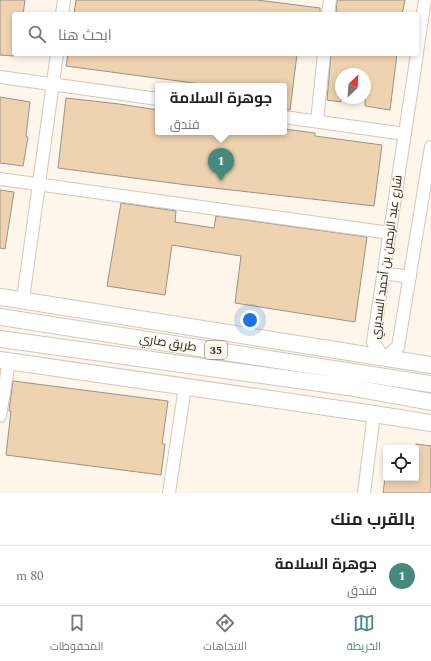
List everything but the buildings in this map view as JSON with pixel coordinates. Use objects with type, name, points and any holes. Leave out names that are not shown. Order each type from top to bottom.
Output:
[{"type":"main road","points":[[0,297],[23,299],[431,365]]},
{"type":"main road","name":"طريق صاري","points":[[0,317],[431,384]]},
{"type":"main road","name":"طريق صاري","points":[[0,339],[348,387],[431,402]]},
{"type":"main road","points":[[5,360],[374,414],[431,424]]},
{"type":"street","points":[[62,12],[64,0]]},
{"type":"street","points":[[328,12],[330,0]]},
{"type":"street","name":"شارع عبد الرحمن بن أحمد السديري","points":[[419,40],[425,0]]},
{"type":"street","points":[[23,299],[57,56]]},
{"type":"street","points":[[317,121],[324,56]]},
{"type":"street","name":"شارع عبد الرحمن بن أحمد السديري","points":[[417,56],[373,342],[384,358],[398,347],[410,277],[428,189],[431,147]]},
{"type":"street","points":[[0,77],[155,99]]},
{"type":"street","points":[[287,117],[405,134]]},
{"type":"street","points":[[0,179],[390,233]]},
{"type":"street","points":[[383,273],[410,277]]},
{"type":"street","points":[[0,416],[5,360]]},
{"type":"street","points":[[169,493],[185,387]]},
{"type":"street","points":[[364,493],[374,414]]},
{"type":"place","name":"جوهرة السلامة","points":[[221,181]]}]
